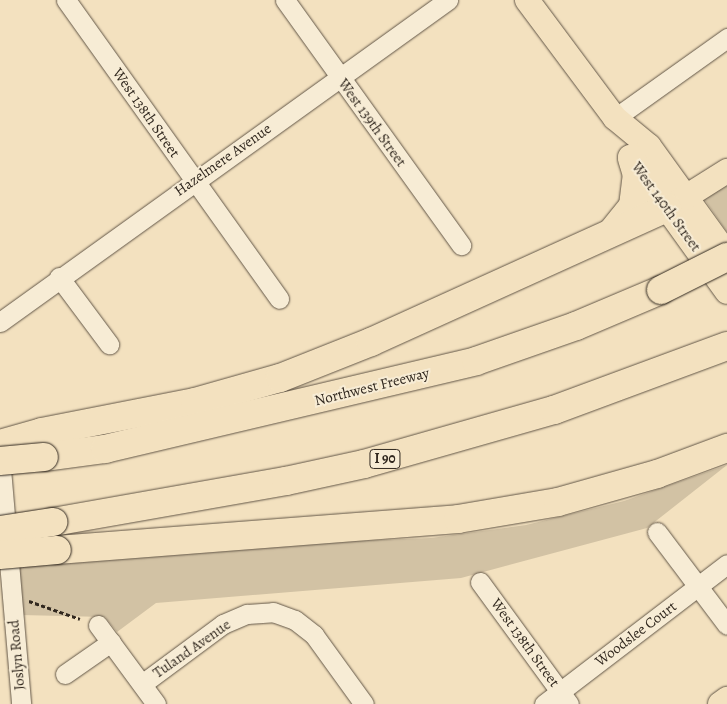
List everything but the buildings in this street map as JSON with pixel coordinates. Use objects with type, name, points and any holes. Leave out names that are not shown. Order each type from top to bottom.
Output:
[{"type":"highway","points":[[607,237],[633,206],[637,175],[632,159]]},
{"type":"highway","points":[[0,444],[43,444],[280,378],[371,342],[607,237],[676,203]]},
{"type":"highway","name":"Northwest Freeway","points":[[0,461],[43,444],[114,447],[476,361],[576,326],[661,290],[727,255]]},
{"type":"highway","name":"I 90","points":[[0,530],[286,482],[364,464],[554,410],[717,351]]},
{"type":"highway","points":[[0,555],[458,519],[558,502],[657,474],[727,448]]},
{"type":"main road","name":"West 140th Street","points":[[527,0],[614,118],[632,159],[727,255]]},
{"type":"main road","name":"West 140th Street","points":[[614,118],[649,146],[676,203],[727,292]]},
{"type":"main road","points":[[676,203],[727,171]]},
{"type":"main road","points":[[720,704],[727,699]]},
{"type":"street","name":"West 138th Street","points":[[66,0],[279,299]]},
{"type":"street","name":"West 139th Street","points":[[285,0],[461,245]]},
{"type":"street","name":"Hazelmere Avenue","points":[[0,322],[59,277],[448,0]]},
{"type":"street","points":[[614,118],[727,38]]},
{"type":"street","points":[[59,277],[109,344]]},
{"type":"street","name":"Joslyn Road","points":[[0,457],[21,704]]},
{"type":"street","points":[[657,532],[727,625]]},
{"type":"street","name":"Woodslee Court","points":[[544,704],[564,698],[727,564]]},
{"type":"street","name":"West 138th Street","points":[[480,582],[564,698]]},
{"type":"street","name":"Tuland Avenue","points":[[142,684],[223,624],[247,614],[273,612],[295,620],[314,635],[364,704]]},
{"type":"street","points":[[89,622],[111,642],[156,704]]},
{"type":"street","points":[[65,674],[111,642]]},
{"type":"path","points":[[29,601],[89,622]]},
{"type":"shaded area","points":[[727,181],[727,232],[702,196]]},
{"type":"shaded area","points":[[727,465],[647,528],[461,578],[156,603],[117,632],[105,617],[21,615],[16,564],[303,543],[431,538],[526,525],[624,501]]}]
